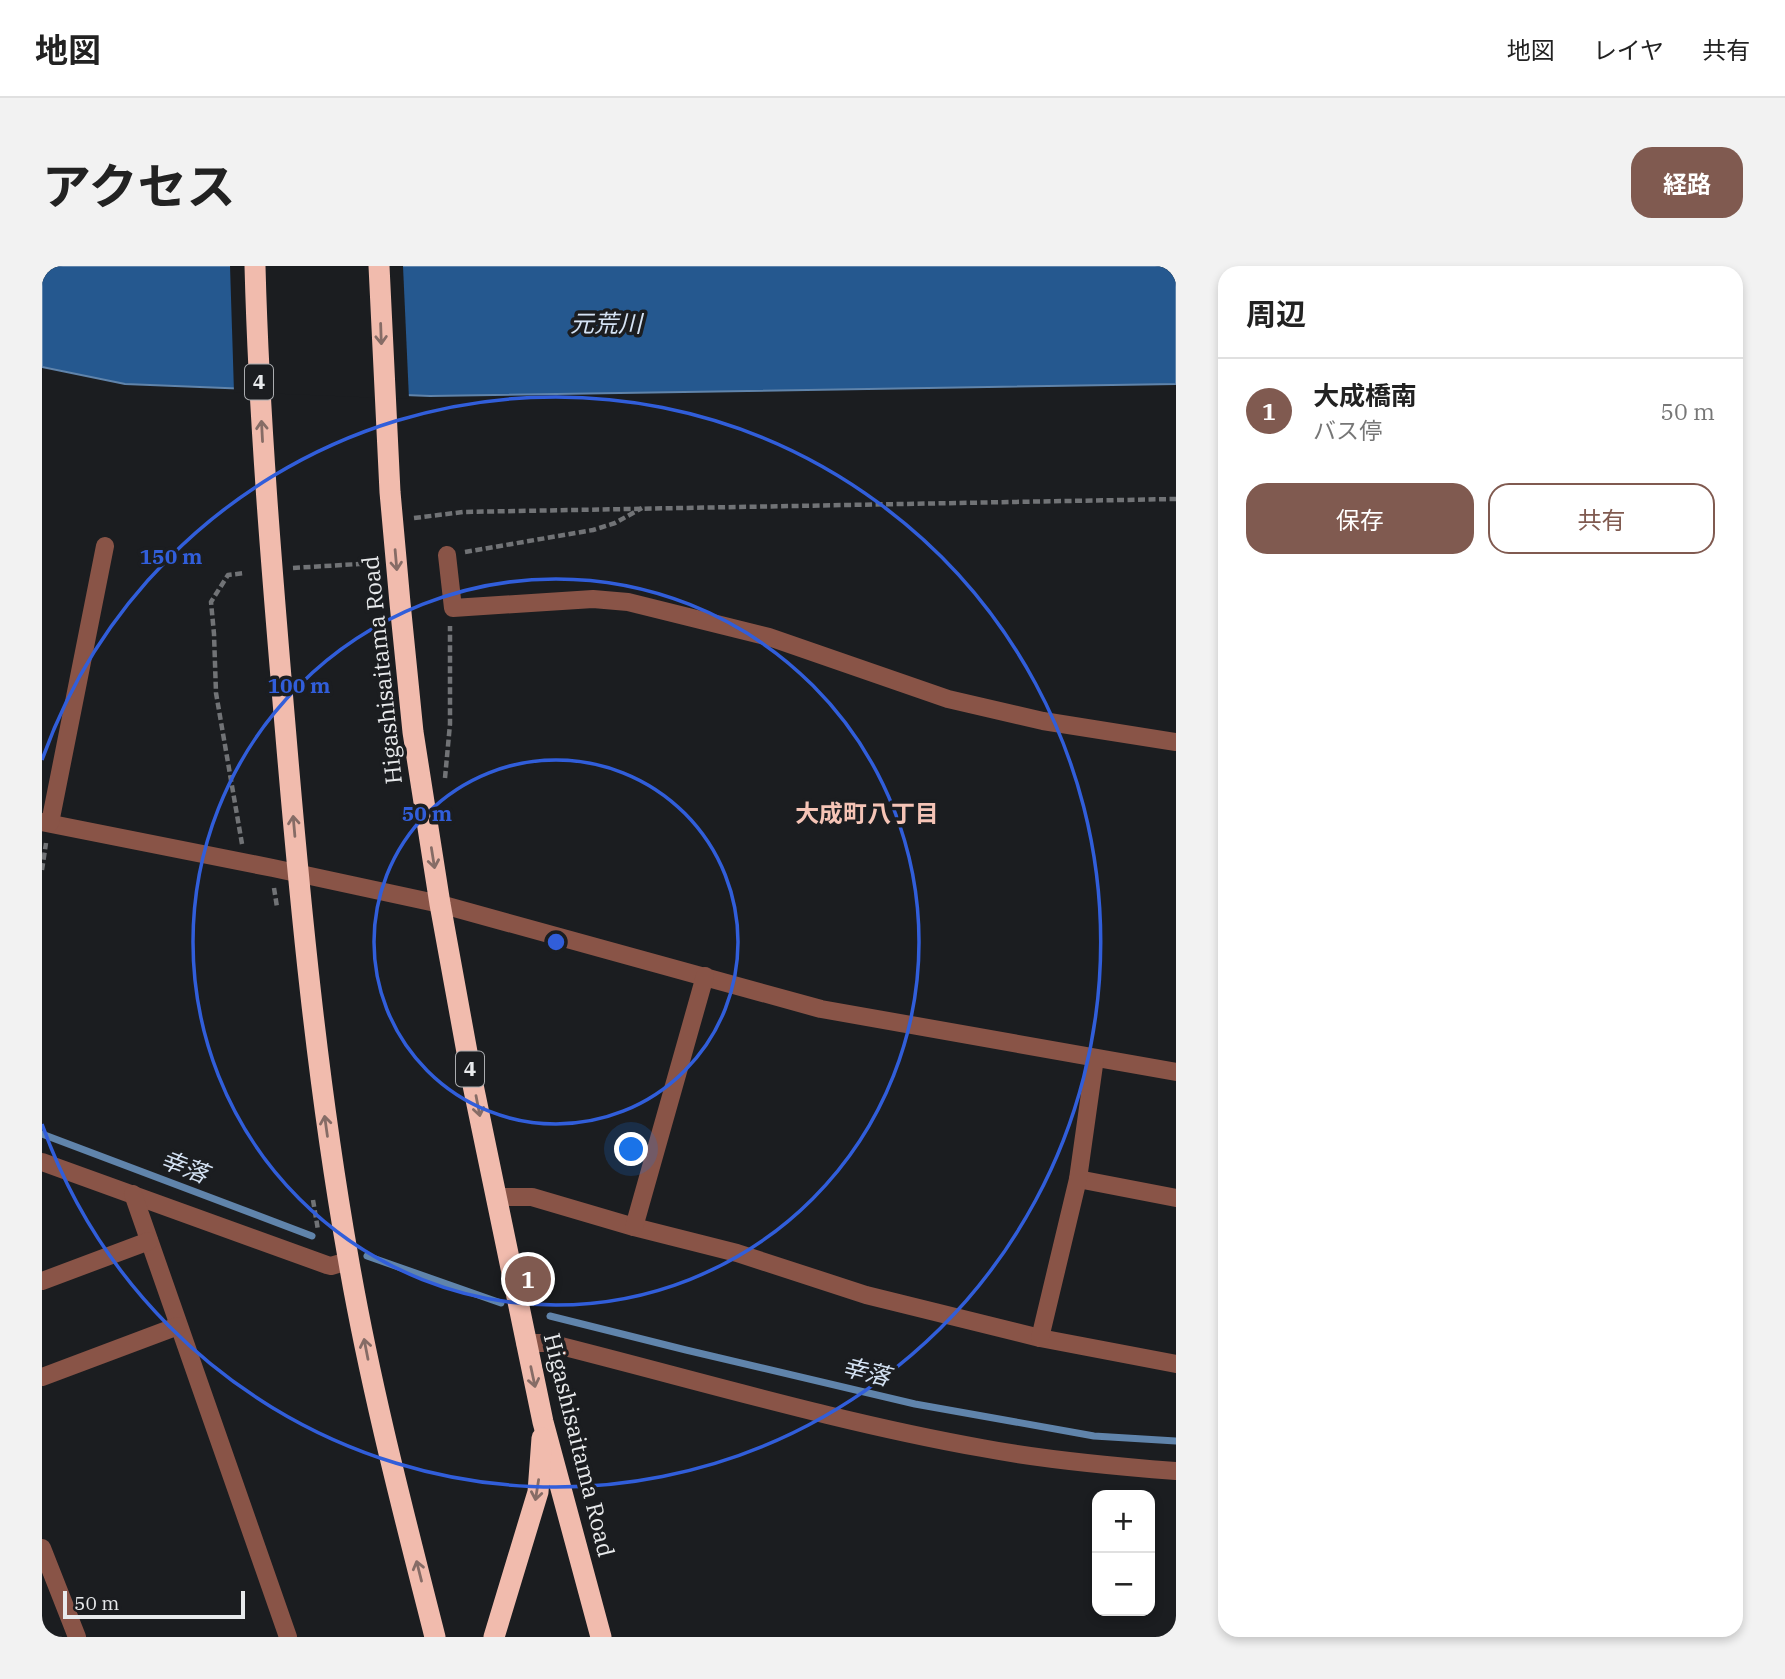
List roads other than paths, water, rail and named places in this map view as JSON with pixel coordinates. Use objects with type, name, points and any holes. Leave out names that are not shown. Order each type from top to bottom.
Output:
[{"type":"highway","name":"4","points":[[255,266],[266,499],[298,873],[326,1124],[348,1261],[381,1423],[435,1637]]},
{"type":"highway","name":"Higashisaitama Road","points":[[379,266],[390,492],[413,732],[440,904],[495,1197],[542,1422],[601,1637]]},
{"type":"highway","points":[[494,1637],[538,1492],[542,1422]]},
{"type":"street","points":[[105,546],[46,822],[440,904],[599,950],[821,1009],[1176,1072]]},
{"type":"street","points":[[446,555],[453,608],[593,599],[628,602],[769,637],[948,699],[1043,721],[1176,742]]},
{"type":"street","points":[[634,1227],[705,976]]},
{"type":"street","points":[[1040,1338],[1078,1178],[1095,1058]]},
{"type":"street","points":[[42,1162],[327,1265],[348,1261]]},
{"type":"street","points":[[1078,1178],[1176,1198]]},
{"type":"street","points":[[132,1194],[288,1637]]},
{"type":"street","points":[[495,1197],[532,1197],[737,1253],[866,1295],[1040,1338],[1176,1364]]},
{"type":"street","points":[[42,1281],[149,1241]]},
{"type":"street","points":[[42,1377],[178,1325]]},
{"type":"street","points":[[525,1343],[550,1343],[898,1432],[984,1449],[1176,1471]]},
{"type":"street","points":[[42,1548],[77,1637]]},
{"type":"water","name":"元荒川","points":[[42,266],[1176,266],[1176,384],[430,396],[125,384],[42,367]]},
{"type":"waterway","name":"幸落","points":[[42,1134],[312,1236]]},
{"type":"waterway","name":"幸落","points":[[367,1256],[501,1303]]},
{"type":"waterway","name":"幸落","points":[[550,1316],[915,1404],[1094,1436],[1176,1441]]},
{"type":"place","name":"大成橋南","points":[[528,1279]]},
{"type":"district","name":"大成町八丁目","points":[[867,814]]}]
